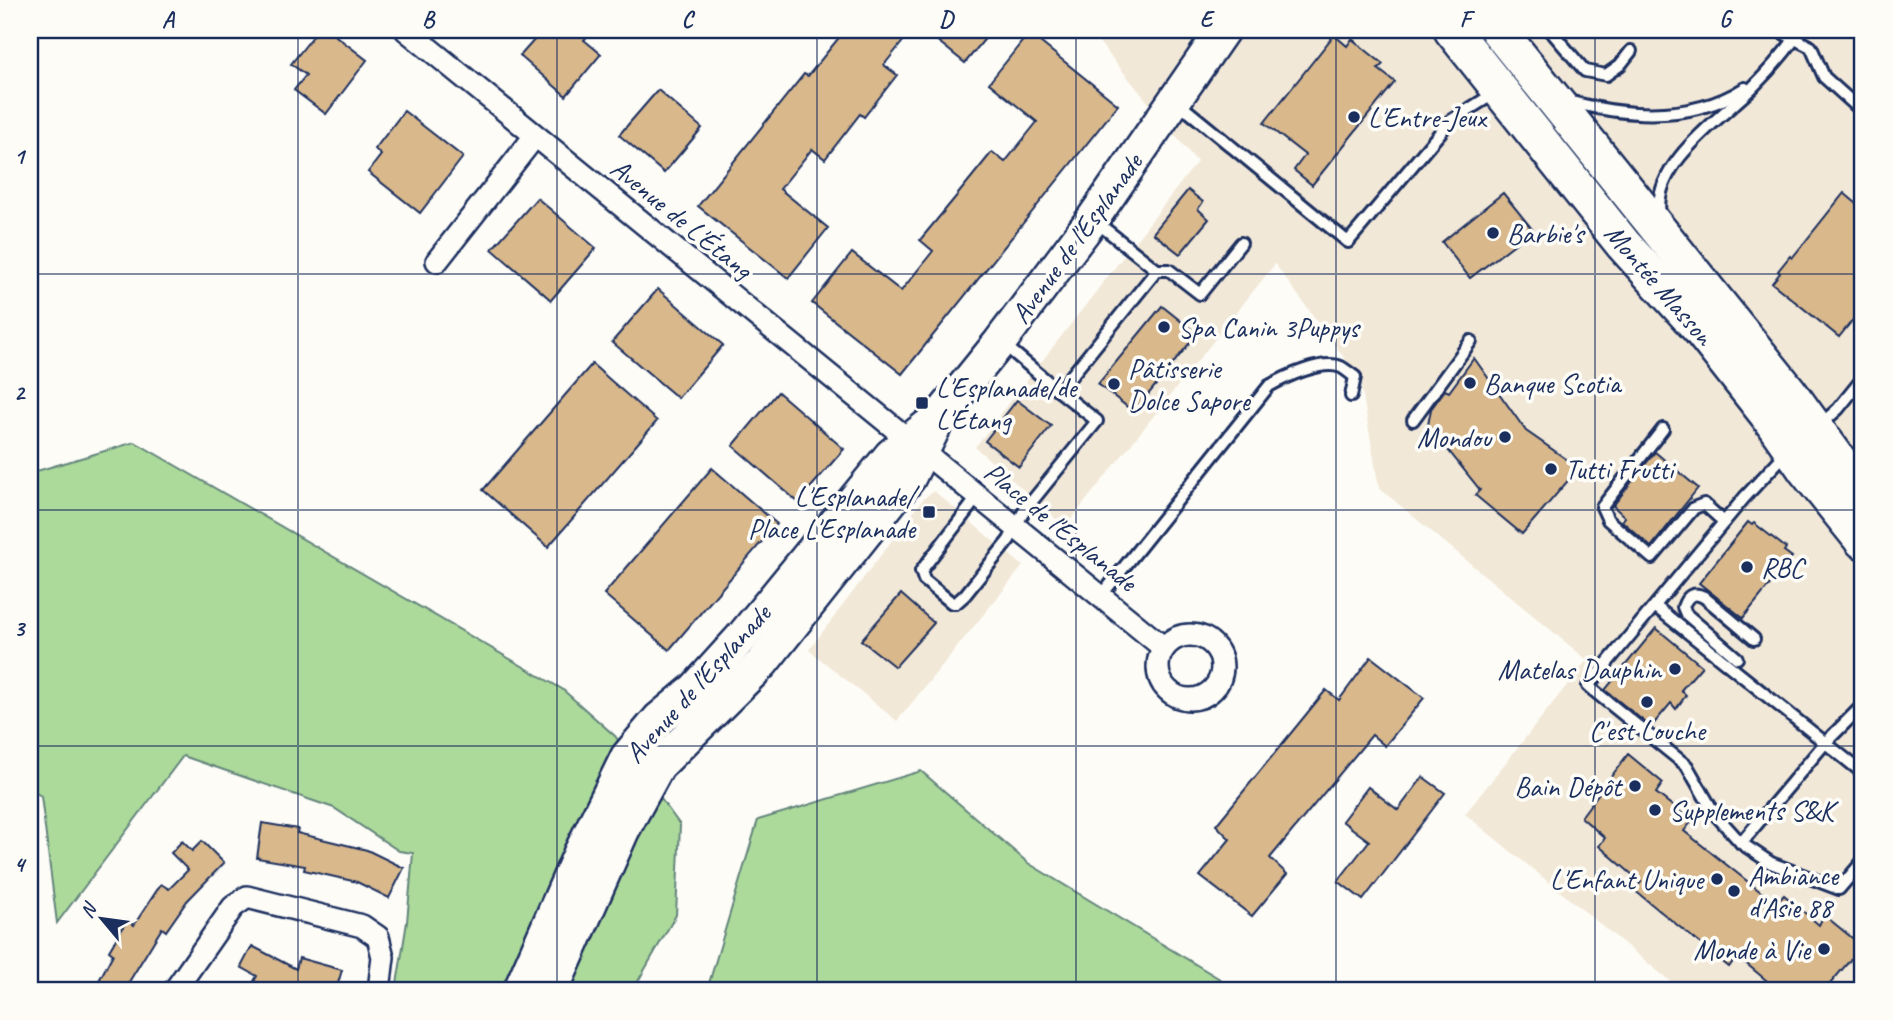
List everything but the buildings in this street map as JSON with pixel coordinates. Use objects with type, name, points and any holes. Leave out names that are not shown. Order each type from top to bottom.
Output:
[{"type":"main road","name":"Montée Masson","points":[[1452,30],[1623,244],[1706,338],[1767,414],[1803,440],[1863,494]]},
{"type":"main road","name":"Montée Masson","points":[[1498,30],[1789,393],[1803,440],[1863,541]]},
{"type":"street","name":"Avenue de L'Étang","points":[[406,30],[917,444]]},
{"type":"street","name":"Avenue de l'Esplanade","points":[[552,990],[623,830],[658,766],[762,663],[909,478],[917,444],[1000,342],[1092,220],[1215,41],[1239,30]]},
{"type":"street","points":[[437,261],[535,136]]},
{"type":"street","name":"Avenue de l'Esplanade","points":[[520,990],[580,853],[627,757],[659,719],[711,672],[891,455],[917,444]]},
{"type":"street","name":"Place de l'Esplanade","points":[[917,444],[1164,648]]},
{"type":"street","points":[[175,990],[233,907],[247,897],[362,926],[378,937],[383,957],[379,990]]},
{"type":"lane","points":[[1550,30],[1585,71],[1606,75],[1620,65],[1631,51]]},
{"type":"lane","points":[[1777,30],[1798,34],[1811,47],[1824,78],[1863,112]]},
{"type":"lane","points":[[1674,250],[1659,208],[1662,194],[1676,163],[1698,136],[1765,74],[1798,34]]},
{"type":"lane","points":[[1552,97],[1611,111],[1654,114],[1716,102],[1740,91],[1765,74]]},
{"type":"lane","points":[[1175,101],[1348,242],[1450,121],[1500,89]]},
{"type":"lane","points":[[1092,220],[1157,270],[1169,270],[1200,294],[1241,243]]},
{"type":"lane","points":[[1059,391],[1157,270]]},
{"type":"lane","points":[[1413,420],[1471,341]]},
{"type":"lane","points":[[979,495],[921,571],[924,580],[952,603],[960,600],[1009,540],[1024,511],[1097,421],[1000,342]]},
{"type":"lane","points":[[1101,596],[1269,386],[1287,376],[1328,365],[1340,367],[1355,377],[1351,396]]},
{"type":"lane","points":[[1863,379],[1838,409],[1767,471],[1588,686],[1687,766],[1714,813],[1741,842],[1771,863],[1839,890],[1863,861]]},
{"type":"lane","points":[[1663,429],[1602,507],[1608,520],[1652,558],[1694,508],[1704,504],[1724,522]]},
{"type":"lane","points":[[1737,658],[1686,614],[1683,607],[1685,600],[1691,594],[1704,597],[1754,639]]},
{"type":"lane","points":[[1656,607],[1863,773]]},
{"type":"lane","points":[[1741,842],[1825,743],[1863,705]]},
{"type":"shaded area","points":[[1089,30],[1863,30],[1863,990],[1681,990],[1465,814],[1587,660],[1379,488],[1360,379],[1275,264],[1065,527],[975,447],[1197,162]]},
{"type":"shaded area","points":[[934,491],[1023,566],[897,721],[809,650],[924,498]]},
{"type":"green space","points":[[135,442],[562,689],[615,736],[680,825],[676,915],[633,990],[396,990],[407,922],[413,853],[399,851],[334,808],[183,756],[57,923],[41,796],[30,789],[30,473]]},
{"type":"green space","points":[[921,771],[1028,863],[1238,990],[707,990],[758,820]]},
{"type":"place","name":"L'Entre-Jeux","points":[[1354,117]]},
{"type":"place","name":"Barbie's","points":[[1493,233]]},
{"type":"place","name":"Spa Canin 3Puppys","points":[[1164,327]]},
{"type":"place","name":"Banque Scotia","points":[[1470,383]]},
{"type":"place","name":"Pâtisserie Dolce Sapore","points":[[1114,384]]},
{"type":"place","name":"L'Esplanade/de L'Étang","points":[[922,403]]},
{"type":"place","name":"Mondou","points":[[1505,437]]},
{"type":"place","name":"Tutti Frutti","points":[[1551,469]]},
{"type":"place","name":"L'Esplanade/ Place L'Esplanade","points":[[929,512]]},
{"type":"place","name":"RBC","points":[[1747,567]]},
{"type":"place","name":"Matelas Dauphin","points":[[1675,669]]},
{"type":"place","name":"C'est Louche","points":[[1647,702]]},
{"type":"place","name":"Bain Dépôt","points":[[1635,786]]},
{"type":"place","name":"Supplements S&K","points":[[1655,810]]},
{"type":"place","name":"L'Enfant Unique","points":[[1717,879]]},
{"type":"place","name":"Ambiance d'Asie 88","points":[[1734,891]]},
{"type":"place","name":"Monde à Vie","points":[[1824,949]]}]
